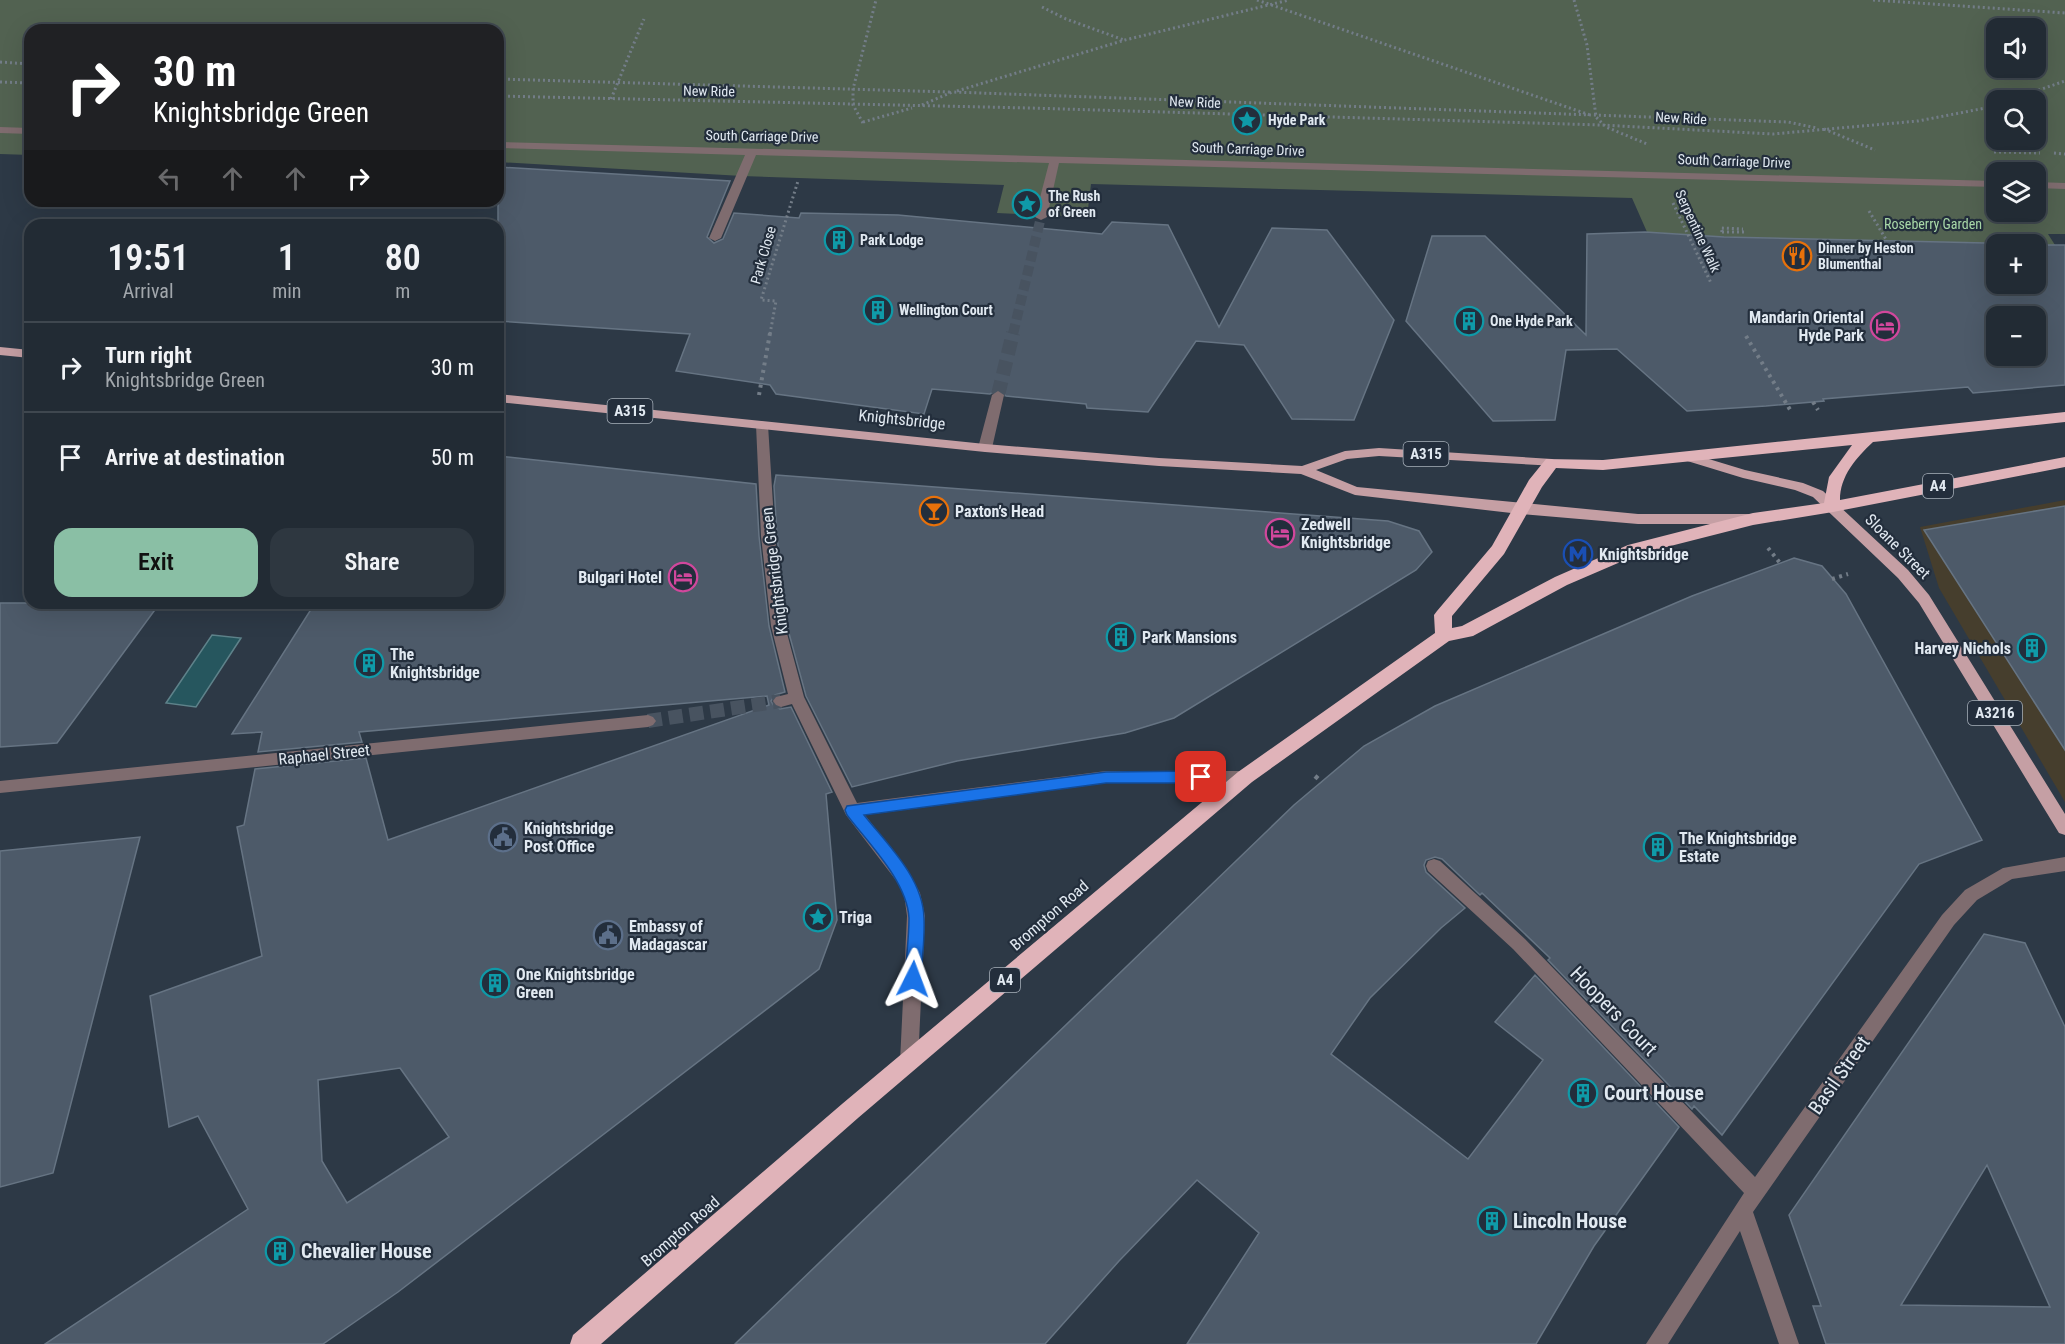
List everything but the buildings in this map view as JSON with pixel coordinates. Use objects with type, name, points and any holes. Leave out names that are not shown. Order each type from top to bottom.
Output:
[{"type":"highway","name":"Knightsbridge","points":[[1552,463],[1603,465],[1689,458],[2065,417]]},
{"type":"highway","points":[[1833,507],[1833,482],[1855,450],[1869,437]]},
{"type":"highway","name":"Knightsbridge","points":[[1444,636],[1467,632],[1561,581],[1634,549],[1753,519],[1833,507],[2065,462]]},
{"type":"highway","points":[[1444,636],[1443,615],[1498,550],[1535,484],[1552,463]]},
{"type":"highway","name":"Brompton Road","points":[[582,1344],[1245,777],[1444,636]]},
{"type":"main road","points":[[0,351],[24,353]]},
{"type":"main road","name":"Knightsbridge","points":[[504,399],[985,447],[1159,462],[1303,470],[1355,491],[1520,509],[1638,519],[1753,519]]},
{"type":"main road","name":"Knightsbridge","points":[[1303,470],[1345,455],[1379,452],[1552,463]]},
{"type":"main road","name":"A3216","points":[[1689,458],[1743,474],[1798,486],[1818,494],[1833,507]]},
{"type":"main road","name":"Sloane Street","points":[[1833,507],[1904,574],[1924,598],[2065,828]]},
{"type":"street","points":[[0,130],[24,132]]},
{"type":"street","name":"South Carriage Drive","points":[[504,145],[1986,184]]},
{"type":"street","points":[[715,238],[752,151]]},
{"type":"street","points":[[1041,217],[1055,158]]},
{"type":"street","points":[[2046,185],[2065,186]]},
{"type":"street","points":[[985,447],[998,395]]},
{"type":"street","name":"Knightsbridge Green","points":[[762,425],[768,536],[789,699],[852,810],[901,874],[912,894],[916,916],[909,1062]]},
{"type":"street","name":"Raphael Street","points":[[0,787],[648,721]]},
{"type":"street","points":[[852,810],[1106,777],[1245,777]]},
{"type":"street","name":"Basil Street","points":[[1656,1344],[1743,1210],[1948,920],[1971,895],[2009,873],[2065,864]]},
{"type":"street","name":"Hoopers Court","points":[[1434,866],[1519,944],[1756,1192]]},
{"type":"street","points":[[1743,1210],[1789,1344]]},
{"type":"path","points":[[876,0],[853,89],[853,105],[863,124],[952,92],[1125,40],[1289,0]]},
{"type":"path","points":[[1257,0],[1596,117]]},
{"type":"path","points":[[1574,0],[1587,45],[1596,117],[1601,125],[1615,132],[1639,138],[1648,144]]},
{"type":"path","points":[[1873,0],[2065,14]]},
{"type":"path","points":[[1042,7],[1066,19],[1125,40]]},
{"type":"path","points":[[611,99],[644,19]]},
{"type":"path","points":[[0,62],[24,64]]},
{"type":"path","points":[[504,79],[952,92],[1596,117],[1788,122],[1823,129],[1877,151]]},
{"type":"path","points":[[2039,90],[2065,81]]},
{"type":"path","points":[[0,82],[24,83]]},
{"type":"path","name":"New Ride","points":[[504,96],[1601,125],[1773,134],[1918,121],[1986,108]]},
{"type":"path","name":"Park Close","points":[[762,425],[759,394],[776,301],[761,300],[785,217],[809,152]]},
{"type":"path","points":[[1983,152],[2042,153]]},
{"type":"path","points":[[2053,153],[2065,154]]},
{"type":"path","name":"Serpentine Walk","points":[[1669,194],[1711,283]]},
{"type":"path","points":[[1868,210],[1887,241]]},
{"type":"path","points":[[1724,237],[1722,232],[1744,230]]},
{"type":"path","points":[[1746,336],[1792,412]]},
{"type":"path","points":[[1813,402],[1818,410]]},
{"type":"path","points":[[1766,545],[1780,564]]},
{"type":"path","points":[[1832,579],[1848,574]]},
{"type":"path","points":[[1315,776],[1322,782]]},
{"type":"shaded area","name":"Harvey Nichols","points":[[2065,500],[2065,802],[1939,588],[1920,527]]},
{"type":"shaded area","points":[[212,635],[241,638],[196,707],[166,703]]},
{"type":"green space","name":"Hyde Park","points":[[0,0],[2065,0],[2065,234],[2048,234],[2055,245],[2046,245],[2046,234],[1986,234],[1986,243],[1724,237],[1647,232],[1632,198],[1091,184],[1087,217],[997,213],[1004,185],[742,176],[504,162],[504,24],[24,24],[24,155],[0,154]]},
{"type":"tunnel","points":[[1013,334],[1041,217]]},
{"type":"tunnel","points":[[998,395],[1013,333]]},
{"type":"tunnel","points":[[648,721],[781,701]]},
{"type":"place","name":"Hyde Park","points":[[1247,120]]},
{"type":"place","name":"The Rush of Green","points":[[1027,204]]},
{"type":"place","name":"Park Lodge","points":[[839,240]]},
{"type":"place","name":"Dinner by Heston Blumenthal","points":[[1797,256]]},
{"type":"place","name":"Wellington Court","points":[[878,310]]},
{"type":"place","name":"One Hyde Park","points":[[1469,321]]},
{"type":"place","name":"Mandarin Oriental Hyde Park","points":[[1885,326]]},
{"type":"place","name":"Paxton’s Head","points":[[934,511]]},
{"type":"place","name":"Zedwell Knightsbridge","points":[[1280,533]]},
{"type":"place","name":"Knightsbridge","points":[[1578,554]]},
{"type":"place","name":"Bulgari Hotel","points":[[683,577]]},
{"type":"place","name":"Park Mansions","points":[[1121,637]]},
{"type":"place","name":"Harvey Nichols","points":[[2032,648]]},
{"type":"place","name":"The Knightsbridge","points":[[369,663]]},
{"type":"place","name":"Knightsbridge Post Office","points":[[503,837]]},
{"type":"place","name":"The Knightsbridge Estate","points":[[1658,847]]},
{"type":"place","name":"Triga","points":[[818,917]]},
{"type":"place","name":"Embassy of Madagascar","points":[[608,935]]},
{"type":"place","name":"One Knightsbridge Green","points":[[495,983]]},
{"type":"place","name":"Court House","points":[[1583,1093]]},
{"type":"place","name":"Lincoln House","points":[[1492,1221]]},
{"type":"place","name":"Chevalier House","points":[[280,1251]]},
{"type":"route","points":[[913,979],[916,916],[912,894],[901,874],[852,810],[1106,777],[1201,777]]},
{"type":"park label","name":"Roseberry Garden","points":[[1933,224]]}]
